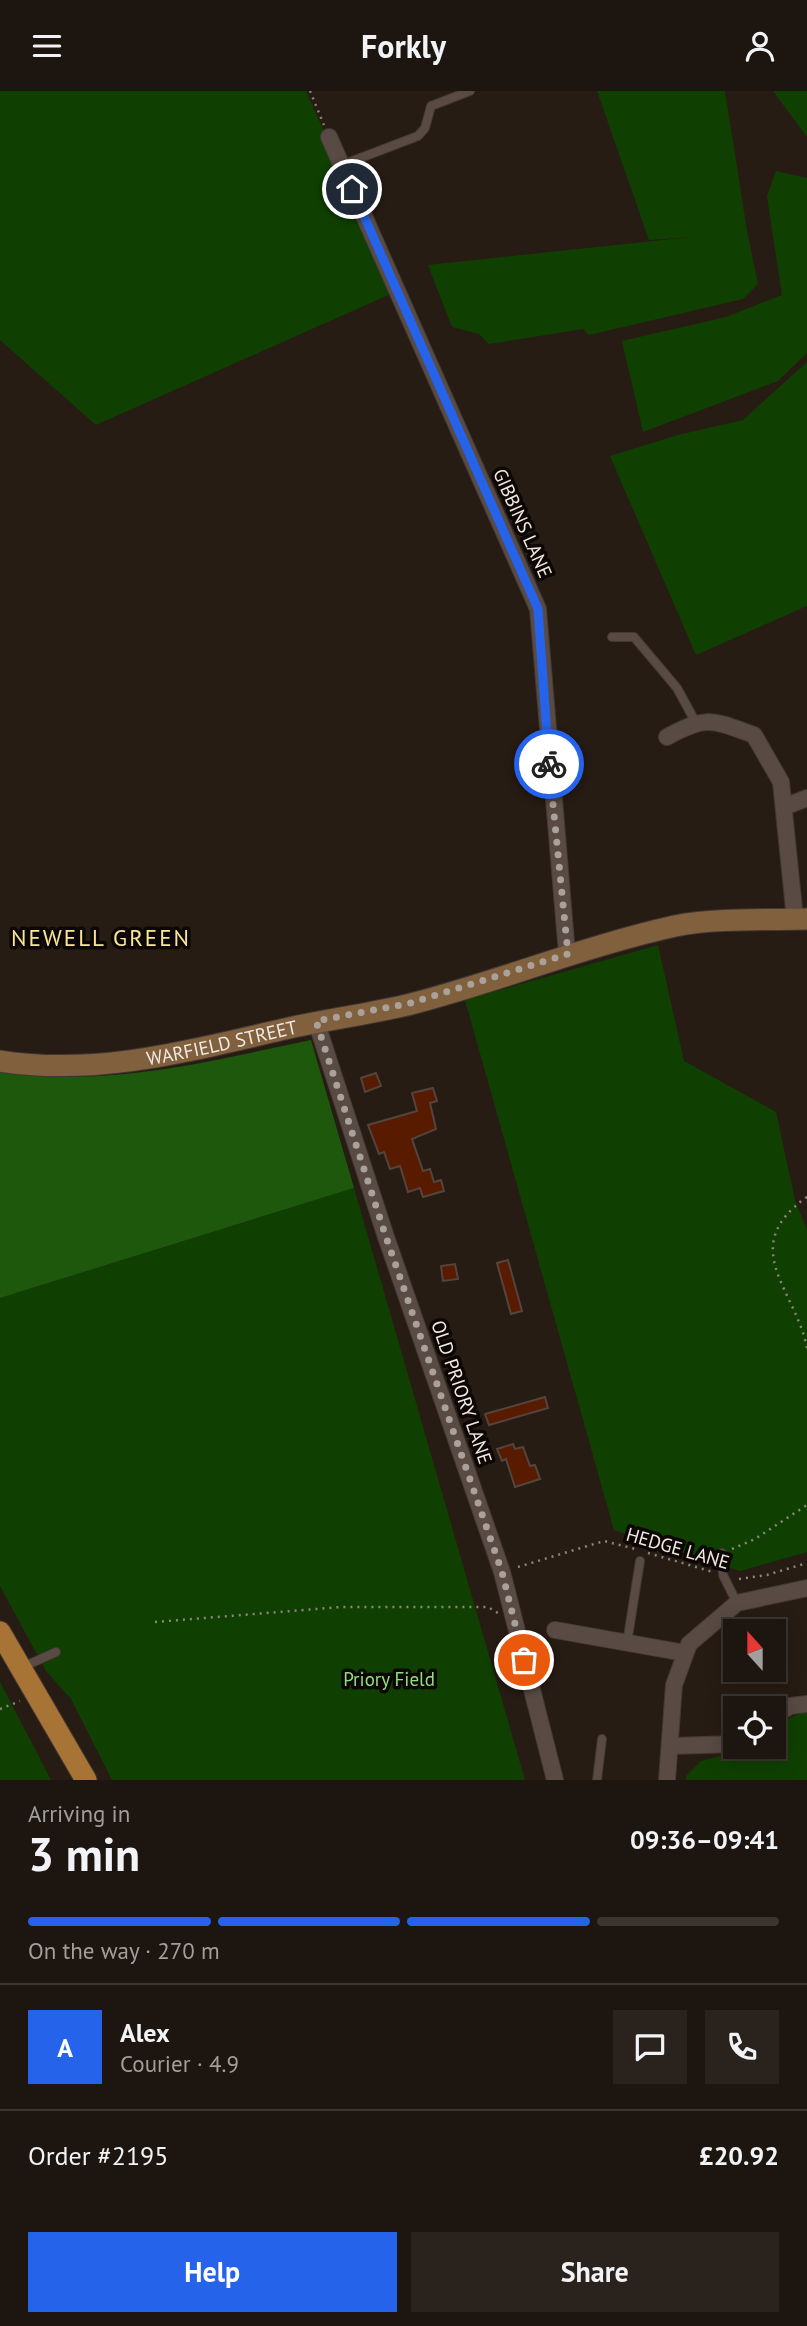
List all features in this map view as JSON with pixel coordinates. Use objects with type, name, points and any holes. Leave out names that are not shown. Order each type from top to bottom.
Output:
[{"type":"main road","name":"WARFIELD STREET","points":[[0,1061],[22,1064],[110,1065],[179,1054],[316,1021],[411,1003],[568,954],[678,926],[801,919]]},
{"type":"main road","points":[[0,1632],[86,1780]]},
{"type":"street","name":"GIBBINS LANE","points":[[329,137],[538,609],[568,954]]},
{"type":"street","points":[[667,737],[695,721],[723,724],[754,735],[781,782],[801,919]]},
{"type":"street","points":[[784,807],[807,798]]},
{"type":"street","name":"OLD PRIORY LANE","points":[[316,1021],[385,1234],[502,1572],[555,1780]]},
{"type":"street","points":[[667,1780],[674,1685],[689,1644],[737,1603],[807,1588]]},
{"type":"street","points":[[555,1630],[685,1653]]},
{"type":"street","points":[[786,1708],[807,1703]]},
{"type":"street","points":[[671,1747],[723,1745]]},
{"type":"lane","points":[[342,165],[418,136],[425,128],[431,106],[470,91]]},
{"type":"lane","points":[[612,637],[634,637],[677,688],[695,721]]},
{"type":"lane","points":[[722,1553],[723,1575],[737,1603]]},
{"type":"lane","points":[[628,1643],[640,1561]]},
{"type":"lane","points":[[21,1668],[56,1653]]},
{"type":"lane","points":[[597,1780],[602,1739]]},
{"type":"path","points":[[310,91],[329,137]]},
{"type":"path","points":[[807,1197],[791,1208],[773,1235],[777,1277],[804,1334],[807,1348]]},
{"type":"path","points":[[722,1553],[755,1539],[807,1505]]},
{"type":"path","name":"HEDGE LANE","points":[[502,1572],[604,1541],[749,1580],[807,1563]]},
{"type":"path","points":[[155,1622],[341,1607],[488,1607],[495,1613]]},
{"type":"path","points":[[0,1709],[27,1698]]},
{"type":"green space","points":[[0,91],[306,91],[395,292],[96,425],[0,340]]},
{"type":"green space","points":[[597,91],[725,91],[758,284],[743,299],[589,335],[583,329],[489,344],[479,334],[452,327],[428,265],[691,237],[649,240]]},
{"type":"green space","points":[[773,91],[807,91],[807,137]]},
{"type":"green space","points":[[776,171],[807,178],[807,353],[778,381],[643,432],[622,341],[726,317],[782,295],[767,196]]},
{"type":"green space","points":[[807,362],[807,606],[696,655],[610,456],[678,435],[743,420]]},
{"type":"green space","points":[[658,945],[684,1061],[776,1112],[795,1200],[807,1230],[807,1552],[740,1571],[614,1530],[465,1000]]},
{"type":"green space","points":[[311,1040],[354,1188],[0,1298],[0,1071],[39,1076],[118,1075],[195,1064]]},
{"type":"green space","name":"Priory Field","points":[[354,1188],[525,1780],[112,1780],[71,1699],[46,1671],[0,1586],[0,1298]]},
{"type":"green space","points":[[0,1682],[51,1780],[0,1780]]},
{"type":"green space","points":[[807,1713],[807,1780],[686,1780],[686,1776],[701,1761],[723,1756],[723,1759],[786,1759],[786,1721]]},
{"type":"building","points":[[376,1073],[381,1086],[365,1092],[361,1078]]},
{"type":"building","points":[[433,1088],[437,1101],[430,1103],[436,1129],[412,1139],[423,1171],[430,1169],[434,1182],[441,1180],[444,1191],[423,1197],[420,1188],[408,1192],[400,1166],[390,1169],[384,1152],[379,1154],[368,1125],[417,1111],[412,1093]]},
{"type":"building","points":[[508,1260],[522,1311],[511,1314],[497,1263]]},
{"type":"building","points":[[455,1264],[458,1279],[443,1281],[441,1266]]},
{"type":"building","points":[[545,1397],[548,1408],[489,1425],[485,1414]]},
{"type":"building","points":[[513,1444],[515,1449],[523,1447],[530,1466],[535,1465],[540,1479],[515,1487],[506,1459],[502,1461],[497,1449]]},
{"type":"way so far","points":[[524,1660],[502,1572],[385,1234],[316,1021],[411,1003],[568,954],[549,764]]},
{"type":"district","name":"NEWELL GREEN","points":[[101,938]]},
{"type":"route","points":[[352,189],[538,609],[549,764]]}]
